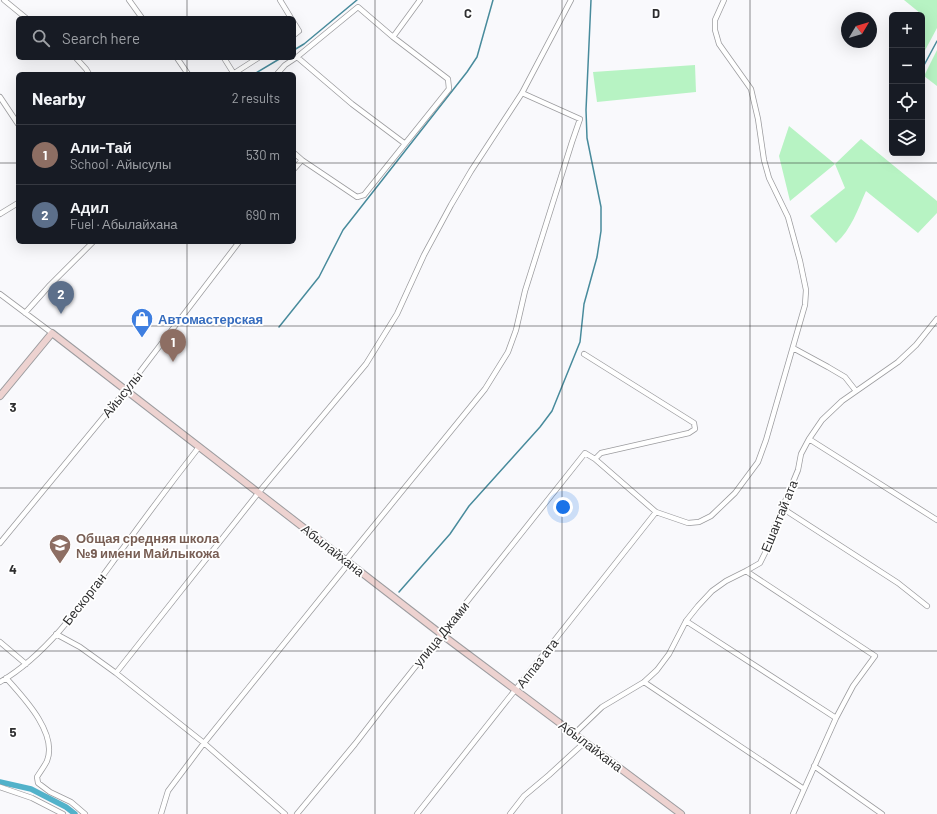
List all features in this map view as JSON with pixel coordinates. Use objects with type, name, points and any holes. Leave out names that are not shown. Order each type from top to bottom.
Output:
[{"type":"main road","name":"Абылайхана","points":[[52,333],[441,634],[681,814]]},
{"type":"main road","points":[[0,396],[52,333]]},
{"type":"street","points":[[4,0],[24,16]]},
{"type":"street","points":[[129,0],[141,16]]},
{"type":"street","points":[[280,0],[290,16]]},
{"type":"street","points":[[393,37],[420,0]]},
{"type":"street","points":[[116,673],[259,492],[366,364],[407,295],[424,255],[451,205],[471,171],[522,93],[571,0]]},
{"type":"street","points":[[584,354],[694,423],[695,429],[689,434],[601,453],[595,459],[656,512],[688,523],[699,522],[711,516],[735,493],[758,462],[766,440],[805,305],[806,290],[788,217],[769,178],[764,160],[758,119],[751,89],[720,44],[715,30],[714,20],[724,0]]},
{"type":"street","points":[[296,155],[357,197],[364,195],[404,143],[449,89],[448,79],[393,37],[358,7],[297,58],[352,104],[404,143]]},
{"type":"street","points":[[78,60],[87,72]]},
{"type":"street","points":[[178,60],[187,72]]},
{"type":"street","points":[[225,60],[233,72]]},
{"type":"street","points":[[237,72],[255,60]]},
{"type":"street","points":[[279,72],[285,65],[294,60]]},
{"type":"street","points":[[161,814],[168,791],[204,743],[485,390],[508,352],[516,330],[530,276],[580,119],[522,93]]},
{"type":"street","points":[[0,97],[16,121]]},
{"type":"street","points":[[296,167],[302,160]]},
{"type":"street","points":[[0,214],[16,204]]},
{"type":"street","points":[[25,313],[50,285],[91,244]]},
{"type":"street","name":"Айысулы","points":[[0,543],[126,390],[237,244]]},
{"type":"street","points":[[0,294],[52,333]]},
{"type":"street","name":"Ешантай ата","points":[[574,734],[602,707],[644,682],[657,670],[669,654],[686,621],[712,590],[726,580],[760,563],[798,470],[801,454],[808,439],[822,420],[842,401],[898,362],[916,345],[937,319]]},
{"type":"street","points":[[793,348],[845,377],[856,391]]},
{"type":"street","points":[[808,439],[937,520]]},
{"type":"street","name":"Бескорган","points":[[0,682],[26,664],[56,634],[86,599],[153,506],[199,447]]},
{"type":"street","name":"улица Джами","points":[[297,814],[355,744],[585,453],[595,459]]},
{"type":"street","points":[[782,508],[898,583],[927,606]]},
{"type":"street","name":"Аппаз ата","points":[[417,814],[656,512]]},
{"type":"street","points":[[746,571],[875,656],[853,686],[836,718],[792,814]]},
{"type":"street","points":[[686,621],[836,718]]},
{"type":"street","points":[[56,634],[80,647],[116,673],[204,743],[285,814]]},
{"type":"street","points":[[0,642],[26,664]]},
{"type":"street","points":[[6,678],[29,704],[45,731],[49,748],[47,761],[37,777],[38,783],[50,792],[71,802],[85,814]]},
{"type":"street","points":[[644,682],[804,789]]},
{"type":"street","points":[[510,814],[524,796],[585,742]]},
{"type":"street","points":[[814,766],[882,814]]},
{"type":"street","points":[[0,787],[32,798],[63,814]]},
{"type":"green space","points":[[904,0],[937,0],[937,28],[925,50],[925,12],[919,12]]},
{"type":"green space","points":[[937,50],[937,86],[925,77]]},
{"type":"green space","points":[[695,65],[696,92],[597,102],[593,72]]},
{"type":"green space","points":[[789,126],[835,164],[790,201],[779,156]]},
{"type":"green space","points":[[861,139],[937,201],[937,213],[918,233],[866,191],[850,226],[836,243],[810,216],[845,188],[835,164]]},
{"type":"waterway","points":[[296,49],[304,44],[357,0]]},
{"type":"waterway","points":[[279,327],[319,277],[343,230],[467,72],[477,57],[493,0]]},
{"type":"waterway","points":[[399,592],[450,534],[469,506],[540,427],[552,411],[580,342],[584,304],[597,257],[601,231],[601,207],[587,138],[586,110],[591,0]]},
{"type":"waterway","points":[[925,63],[937,41]]},
{"type":"waterway","points":[[257,72],[278,60]]},
{"type":"waterway","points":[[0,782],[31,789],[66,807],[75,814]]},
{"type":"place","name":"Адил","points":[[61,314]]},
{"type":"place","name":"Автомастерская","points":[[142,338]]},
{"type":"place","name":"Али-Тай","points":[[173,362]]},
{"type":"place","name":"Общая средняя школа №9 имени Майлыкожа","points":[[60,564]]}]
